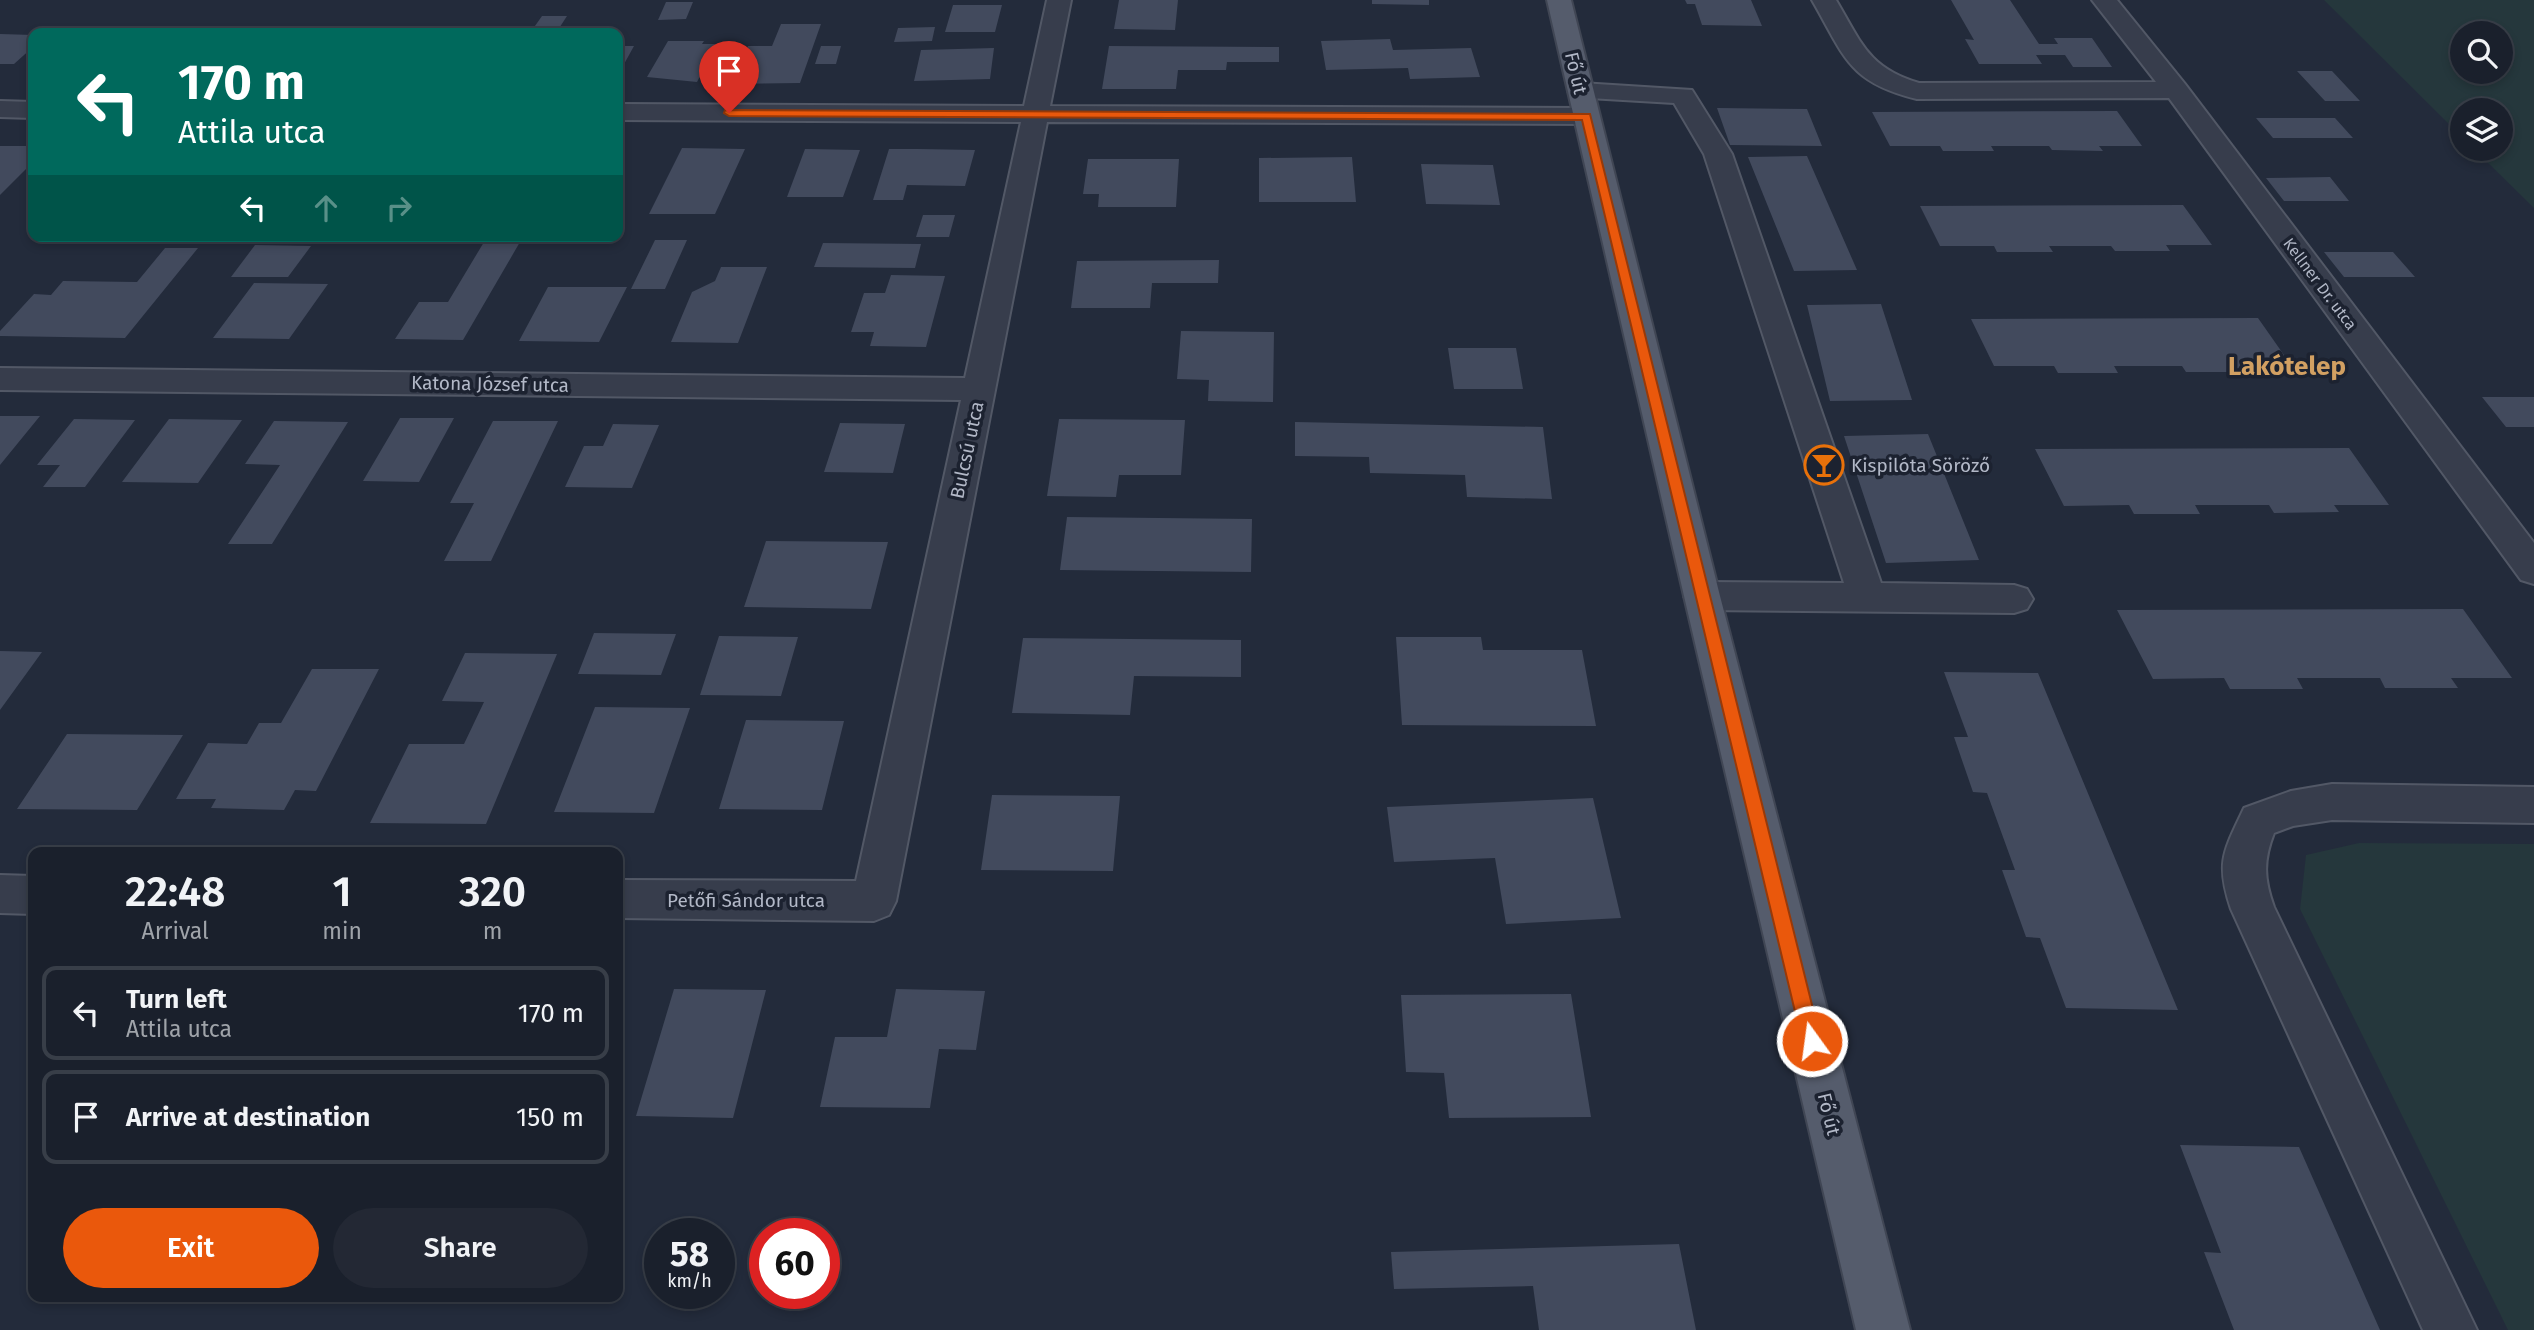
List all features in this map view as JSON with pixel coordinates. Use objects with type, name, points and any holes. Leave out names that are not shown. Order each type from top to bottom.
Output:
[{"type":"main road","name":"Fő út","points":[[1559,0],[1702,596],[1883,1330]]},
{"type":"street","name":"Bulcsú utca","points":[[874,901],[1059,0]]},
{"type":"street","points":[[1824,0],[1861,63],[1886,82],[1917,91],[2176,90]]},
{"type":"street","name":"Kellner Dr. utca","points":[[2104,0],[2176,90],[2534,570]]},
{"type":"street","points":[[623,112],[1036,114],[1583,104],[1683,96],[1718,154],[1867,597]]},
{"type":"street","points":[[0,109],[28,110]]},
{"type":"street","name":"Katona József utca","points":[[0,379],[979,389]]},
{"type":"street","points":[[1702,596],[2014,599]]},
{"type":"street","points":[[2450,1330],[2253,909],[2242,877],[2242,859],[2259,821],[2291,809],[2332,802],[2534,805]]},
{"type":"street","points":[[0,894],[28,895]]},
{"type":"street","name":"Petőfi Sándor utca","points":[[623,899],[874,901]]},
{"type":"shaded area","points":[[2324,0],[2534,0],[2534,208],[2486,161],[2513,161],[2513,98],[2450,98],[2450,125]]},
{"type":"shaded area","points":[[2359,843],[2534,844],[2534,1330],[2508,1330],[2300,909],[2306,855]]},
{"type":"building","points":[[1119,0],[1178,0],[1175,30],[1114,29]]},
{"type":"building","points":[[1372,0],[1429,0],[1429,5],[1372,4]]},
{"type":"building","points":[[1685,0],[1751,0],[1762,26],[1702,25],[1695,4],[1687,4]]},
{"type":"building","points":[[1951,0],[2010,0],[2039,44],[2058,44],[2054,38],[2092,38],[2112,67],[2073,67],[2065,55],[2036,55],[2042,64],[1979,64],[1965,39],[1974,40]]},
{"type":"building","points":[[666,2],[693,2],[686,19],[658,20]]},
{"type":"building","points":[[953,5],[1002,5],[995,32],[945,32]]},
{"type":"building","points":[[542,16],[567,16],[559,28],[534,28]]},
{"type":"building","points":[[781,24],[821,24],[800,83],[732,84],[748,46],[772,46]]},
{"type":"building","points":[[78,26],[132,26],[130,28],[76,28]]},
{"type":"building","points":[[935,27],[932,41],[894,42],[898,28]]},
{"type":"building","points":[[0,34],[28,35],[28,51],[14,64],[0,64]]},
{"type":"building","points":[[1390,39],[1393,50],[1471,48],[1480,77],[1410,79],[1408,68],[1326,70],[1321,41]]},
{"type":"building","points":[[668,41],[704,41],[702,44],[717,44],[697,82],[647,77]]},
{"type":"building","points":[[623,46],[634,46],[623,66]]},
{"type":"building","points":[[821,46],[841,46],[836,64],[815,64]]},
{"type":"building","points":[[1109,46],[1279,47],[1279,62],[1227,62],[1226,70],[1178,70],[1176,89],[1102,89]]},
{"type":"building","points":[[994,48],[990,79],[914,81],[921,50]]},
{"type":"building","points":[[2297,71],[2332,71],[2360,101],[2325,101]]},
{"type":"building","points":[[1717,108],[1807,109],[1822,146],[1730,145]]},
{"type":"building","points":[[2117,111],[2142,146],[2099,146],[2103,151],[2052,150],[2049,146],[1991,146],[1994,151],[1943,151],[1940,146],[1890,146],[1872,112]]},
{"type":"building","points":[[2256,118],[2335,118],[2353,138],[2273,138]]},
{"type":"building","points":[[0,146],[28,146],[28,167],[0,195]]},
{"type":"building","points":[[682,148],[745,149],[715,214],[649,214]]},
{"type":"building","points":[[805,149],[860,150],[843,197],[787,197]]},
{"type":"building","points":[[889,149],[975,150],[965,186],[907,185],[903,200],[873,200]]},
{"type":"building","points":[[1807,156],[1857,270],[1794,271],[1748,157]]},
{"type":"building","points":[[1352,157],[1356,202],[1259,202],[1259,158]]},
{"type":"building","points":[[1088,159],[1179,159],[1176,207],[1098,207],[1099,194],[1083,194]]},
{"type":"building","points":[[1421,164],[1493,165],[1500,205],[1426,204]]},
{"type":"building","points":[[2330,177],[2349,201],[2284,201],[2266,178]]},
{"type":"building","points":[[2183,205],[2212,245],[2166,245],[2170,251],[2115,251],[2111,246],[2049,246],[2053,252],[1997,252],[1994,246],[1940,246],[1920,206]]},
{"type":"building","points":[[923,215],[955,215],[949,237],[916,237]]},
{"type":"building","points":[[655,240],[687,240],[665,289],[631,289]]},
{"type":"building","points":[[484,242],[520,242],[463,340],[395,339],[419,302],[448,302]]},
{"type":"building","points":[[823,243],[921,244],[915,268],[814,267]]},
{"type":"building","points":[[255,245],[311,246],[288,277],[231,277]]},
{"type":"building","points":[[165,248],[198,248],[125,338],[0,336],[0,331],[34,294],[51,295],[63,281],[137,282]]},
{"type":"building","points":[[2324,252],[2393,252],[2415,277],[2344,277]]},
{"type":"building","points":[[1219,260],[1218,283],[1152,283],[1150,308],[1071,308],[1077,261]]},
{"type":"building","points":[[721,267],[767,267],[738,343],[671,342],[692,292],[715,281]]},
{"type":"building","points":[[891,275],[945,276],[926,347],[870,346],[874,332],[851,332],[864,293],[885,293]]},
{"type":"building","points":[[254,283],[328,284],[289,339],[213,338]]},
{"type":"building","points":[[548,287],[627,287],[599,342],[519,341]]},
{"type":"building","points":[[1881,304],[1912,400],[1830,401],[1807,305]]},
{"type":"building","points":[[2258,318],[2291,365],[2241,366],[2245,372],[2186,372],[2182,366],[2114,366],[2118,373],[2058,373],[2054,366],[1994,366],[1971,319]]},
{"type":"building","points":[[1181,331],[1274,332],[1273,402],[1208,401],[1209,380],[1177,379]]},
{"type":"building","points":[[1448,348],[1516,348],[1523,389],[1454,389]]},
{"type":"building","points":[[2482,397],[2534,397],[2534,427],[2506,427]]},
{"type":"building","points":[[0,416],[40,416],[0,465]]},
{"type":"building","points":[[400,418],[454,418],[419,482],[363,481]]},
{"type":"building","points":[[74,419],[135,420],[85,487],[43,487],[60,465],[37,465]]},
{"type":"building","points":[[169,419],[242,420],[198,483],[122,482]]},
{"type":"building","points":[[1059,419],[1185,420],[1181,475],[1119,475],[1116,497],[1047,496]]},
{"type":"building","points":[[274,421],[348,422],[272,544],[228,544],[280,465],[245,464]]},
{"type":"building","points":[[493,421],[558,421],[491,561],[444,561],[474,503],[450,503]]},
{"type":"building","points":[[1295,422],[1543,427],[1552,499],[1467,497],[1465,475],[1370,473],[1369,457],[1295,456]]},
{"type":"building","points":[[840,423],[905,424],[893,473],[824,472]]},
{"type":"building","points":[[613,424],[659,425],[632,488],[565,487],[584,446],[603,446]]},
{"type":"building","points":[[1928,434],[1979,560],[1886,563],[1844,436]]},
{"type":"building","points":[[2349,448],[2389,505],[2334,505],[2339,512],[2274,513],[2269,505],[2195,505],[2200,514],[2134,514],[2129,505],[2064,506],[2035,449]]},
{"type":"building","points":[[1067,517],[1252,519],[1251,572],[1060,570]]},
{"type":"building","points":[[766,541],[888,542],[871,609],[744,607]]},
{"type":"building","points":[[2463,609],[2512,678],[2451,678],[2458,688],[2385,688],[2380,678],[2297,678],[2303,689],[2230,689],[2224,678],[2153,679],[2117,610]]},
{"type":"building","points":[[594,633],[676,634],[661,675],[578,674]]},
{"type":"building","points":[[719,636],[798,637],[781,696],[700,695]]},
{"type":"building","points":[[1396,637],[1481,637],[1483,650],[1582,650],[1596,726],[1402,725]]},
{"type":"building","points":[[1023,638],[1241,640],[1241,677],[1134,676],[1130,715],[1012,713]]},
{"type":"building","points":[[0,651],[42,652],[0,710]]},
{"type":"building","points":[[465,653],[557,654],[486,824],[370,823],[409,744],[464,744],[484,702],[442,701]]},
{"type":"building","points":[[312,669],[379,669],[316,791],[295,790],[284,810],[211,808],[216,799],[176,799],[208,743],[247,744],[259,723],[281,723]]},
{"type":"building","points":[[1944,672],[2038,673],[2178,1010],[2066,1008],[2040,938],[2026,937],[2002,870],[2015,870],[1987,793],[1973,792],[1954,737],[1968,737]]},
{"type":"building","points":[[595,707],[690,708],[654,813],[554,812]]},
{"type":"building","points":[[746,720],[844,721],[822,810],[719,809]]},
{"type":"building","points":[[67,734],[183,735],[137,810],[17,809]]},
{"type":"building","points":[[992,795],[1120,796],[1113,871],[981,870]]},
{"type":"building","points":[[1593,798],[1621,918],[1506,924],[1495,858],[1394,862],[1387,807]]},
{"type":"building","points":[[674,989],[766,990],[733,1118],[636,1116]]},
{"type":"building","points":[[896,989],[985,991],[976,1050],[939,1049],[930,1108],[820,1107],[835,1037],[887,1037]]},
{"type":"building","points":[[1571,994],[1591,1117],[1449,1118],[1444,1073],[1406,1072],[1401,995]]},
{"type":"building","points":[[2180,1145],[2299,1147],[2380,1330],[2234,1330],[2204,1252],[2221,1253]]},
{"type":"building","points":[[1679,1244],[1696,1330],[1539,1330],[1533,1286],[1394,1289],[1391,1252]]},
{"type":"place","name":"Kispilóta Söröző","points":[[1824,465]]},
{"type":"district","name":"Lakótelep","points":[[2287,366]]},
{"type":"route","points":[[729,113],[1586,116],[1812,1041]]}]
